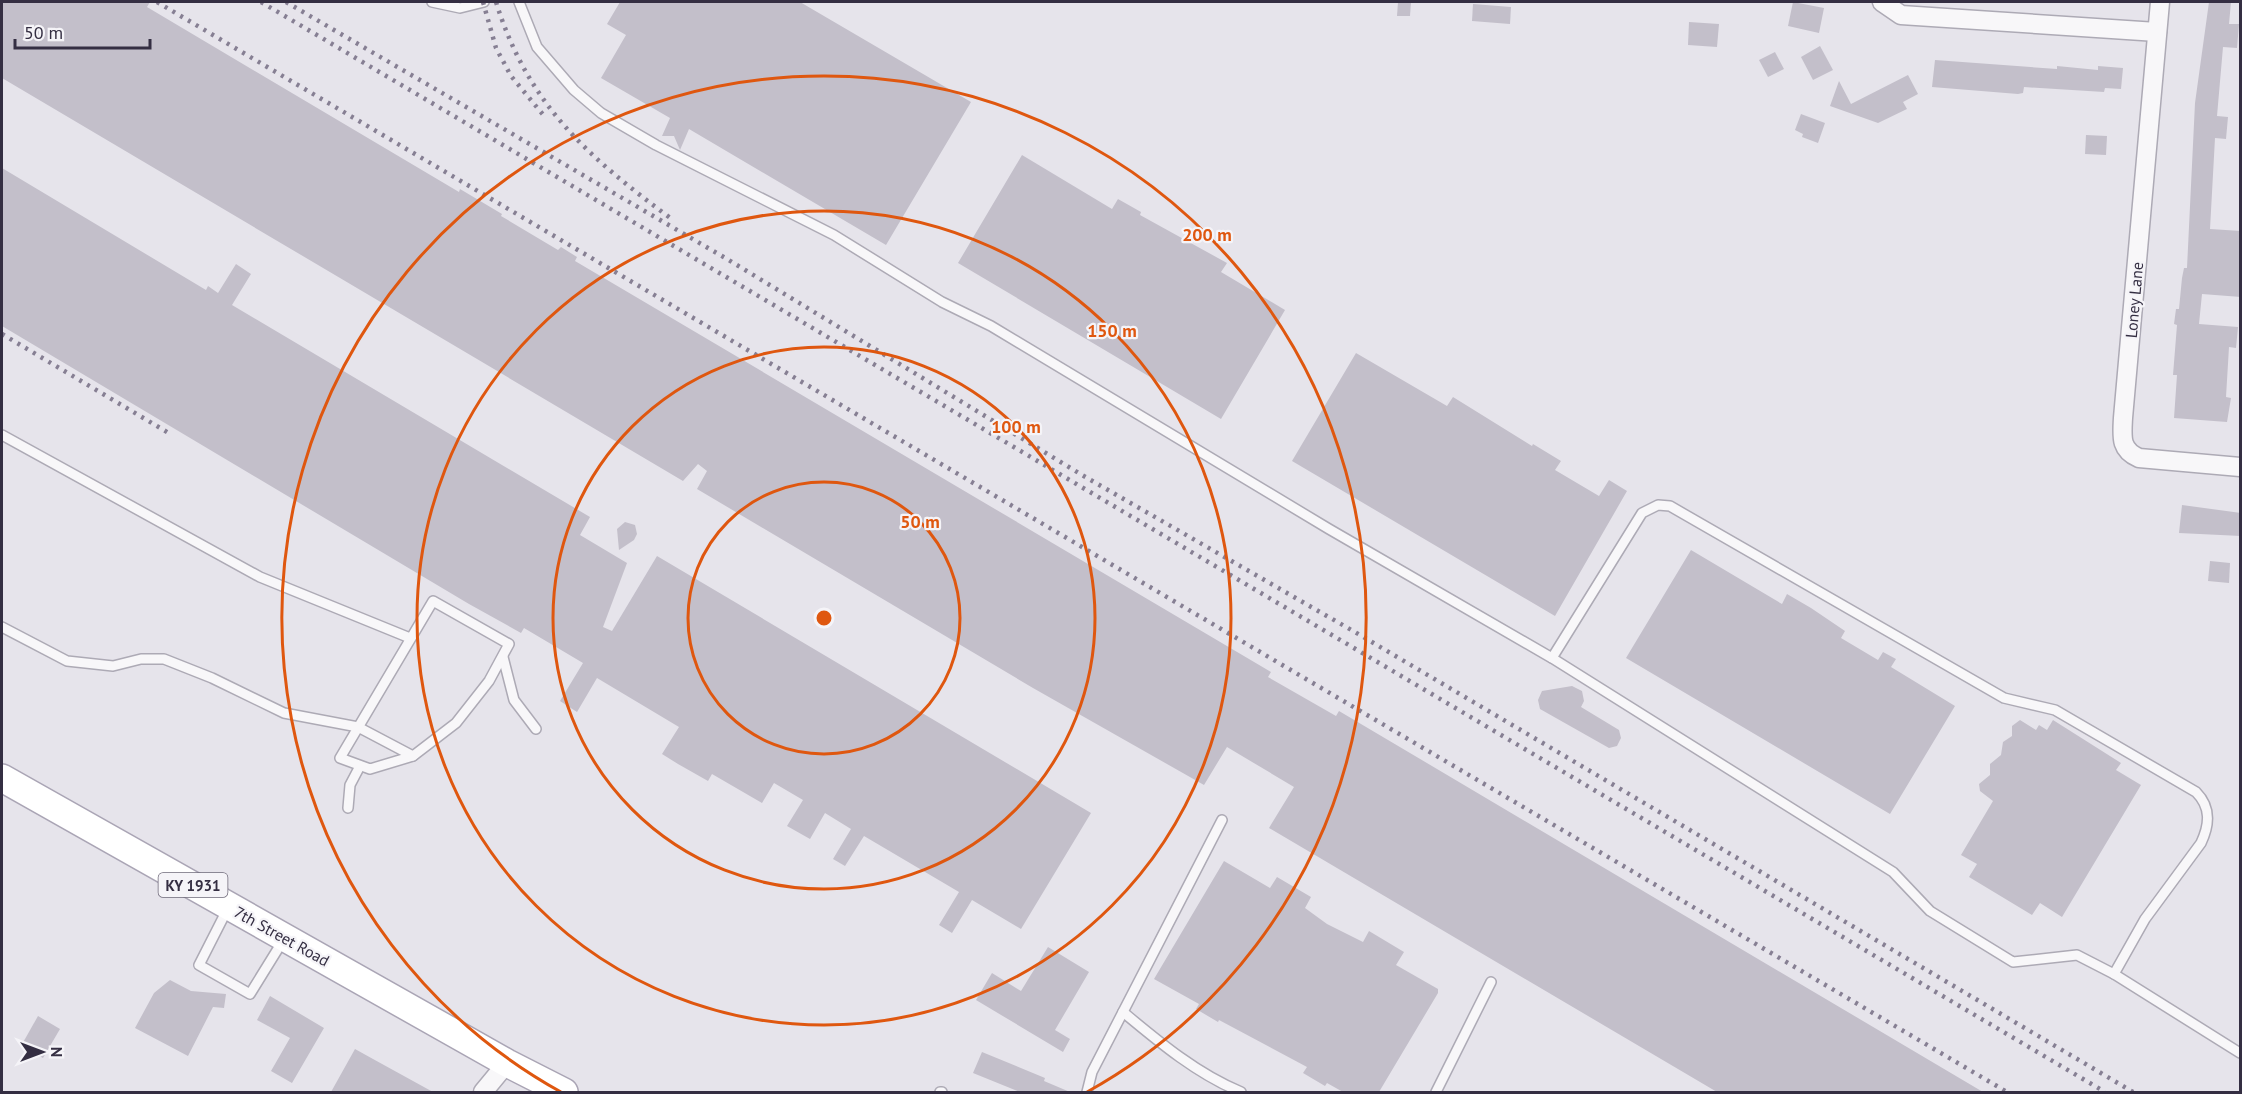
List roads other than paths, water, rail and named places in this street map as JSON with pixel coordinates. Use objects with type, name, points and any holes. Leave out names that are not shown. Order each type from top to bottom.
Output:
[{"type":"main road","name":"7th Street Road","points":[[2,778],[507,1064],[564,1092]]},
{"type":"street","points":[[1882,2],[1901,15],[2157,32]]},
{"type":"street","name":"Loney Lane","points":[[2160,2],[2123,418],[2123,446],[2127,452],[2139,458],[2241,467]]},
{"type":"street","points":[[483,1092],[507,1064]]},
{"type":"lane","points":[[432,2],[460,8],[484,2]]},
{"type":"lane","points":[[519,2],[537,47],[574,90],[602,113],[656,145],[834,235],[942,302],[991,326],[1329,529],[1552,658],[1893,872],[1930,911],[2013,962],[2077,955],[2115,974],[2241,1053]]},
{"type":"lane","points":[[2,435],[260,577],[410,638]]},
{"type":"lane","points":[[1552,658],[1642,513],[1658,505],[1679,509],[2004,698],[2055,710],[2196,792],[2207,808],[2207,831],[2201,843],[2145,919],[2115,974]]},
{"type":"lane","points":[[433,601],[509,644],[503,657],[489,681],[456,723],[413,756],[365,767],[340,758],[433,601]]},
{"type":"lane","points":[[2,627],[67,661],[113,666],[141,659],[164,659],[212,678],[284,713],[358,727],[413,756]]},
{"type":"lane","points":[[503,657],[514,700],[536,729]]},
{"type":"lane","points":[[348,808],[350,785],[365,767]]},
{"type":"lane","points":[[1087,1092],[1092,1072],[1222,820]]},
{"type":"lane","points":[[230,906],[200,964],[250,994],[285,938]]},
{"type":"lane","points":[[1436,1092],[1491,982]]},
{"type":"lane","points":[[1123,1012],[1170,1051],[1225,1086],[1241,1092]]},
{"type":"railway","points":[[157,2],[2007,1092]]},
{"type":"railway","points":[[261,2],[2105,1092]]},
{"type":"railway","points":[[286,2],[727,259],[1082,475],[1360,635],[2133,1092]]},
{"type":"railway","points":[[483,2],[496,48],[511,76],[545,117]]},
{"type":"railway","points":[[496,2],[509,38],[525,71],[565,126],[614,174],[673,220]]},
{"type":"railway","points":[[2,334],[172,435]]}]
